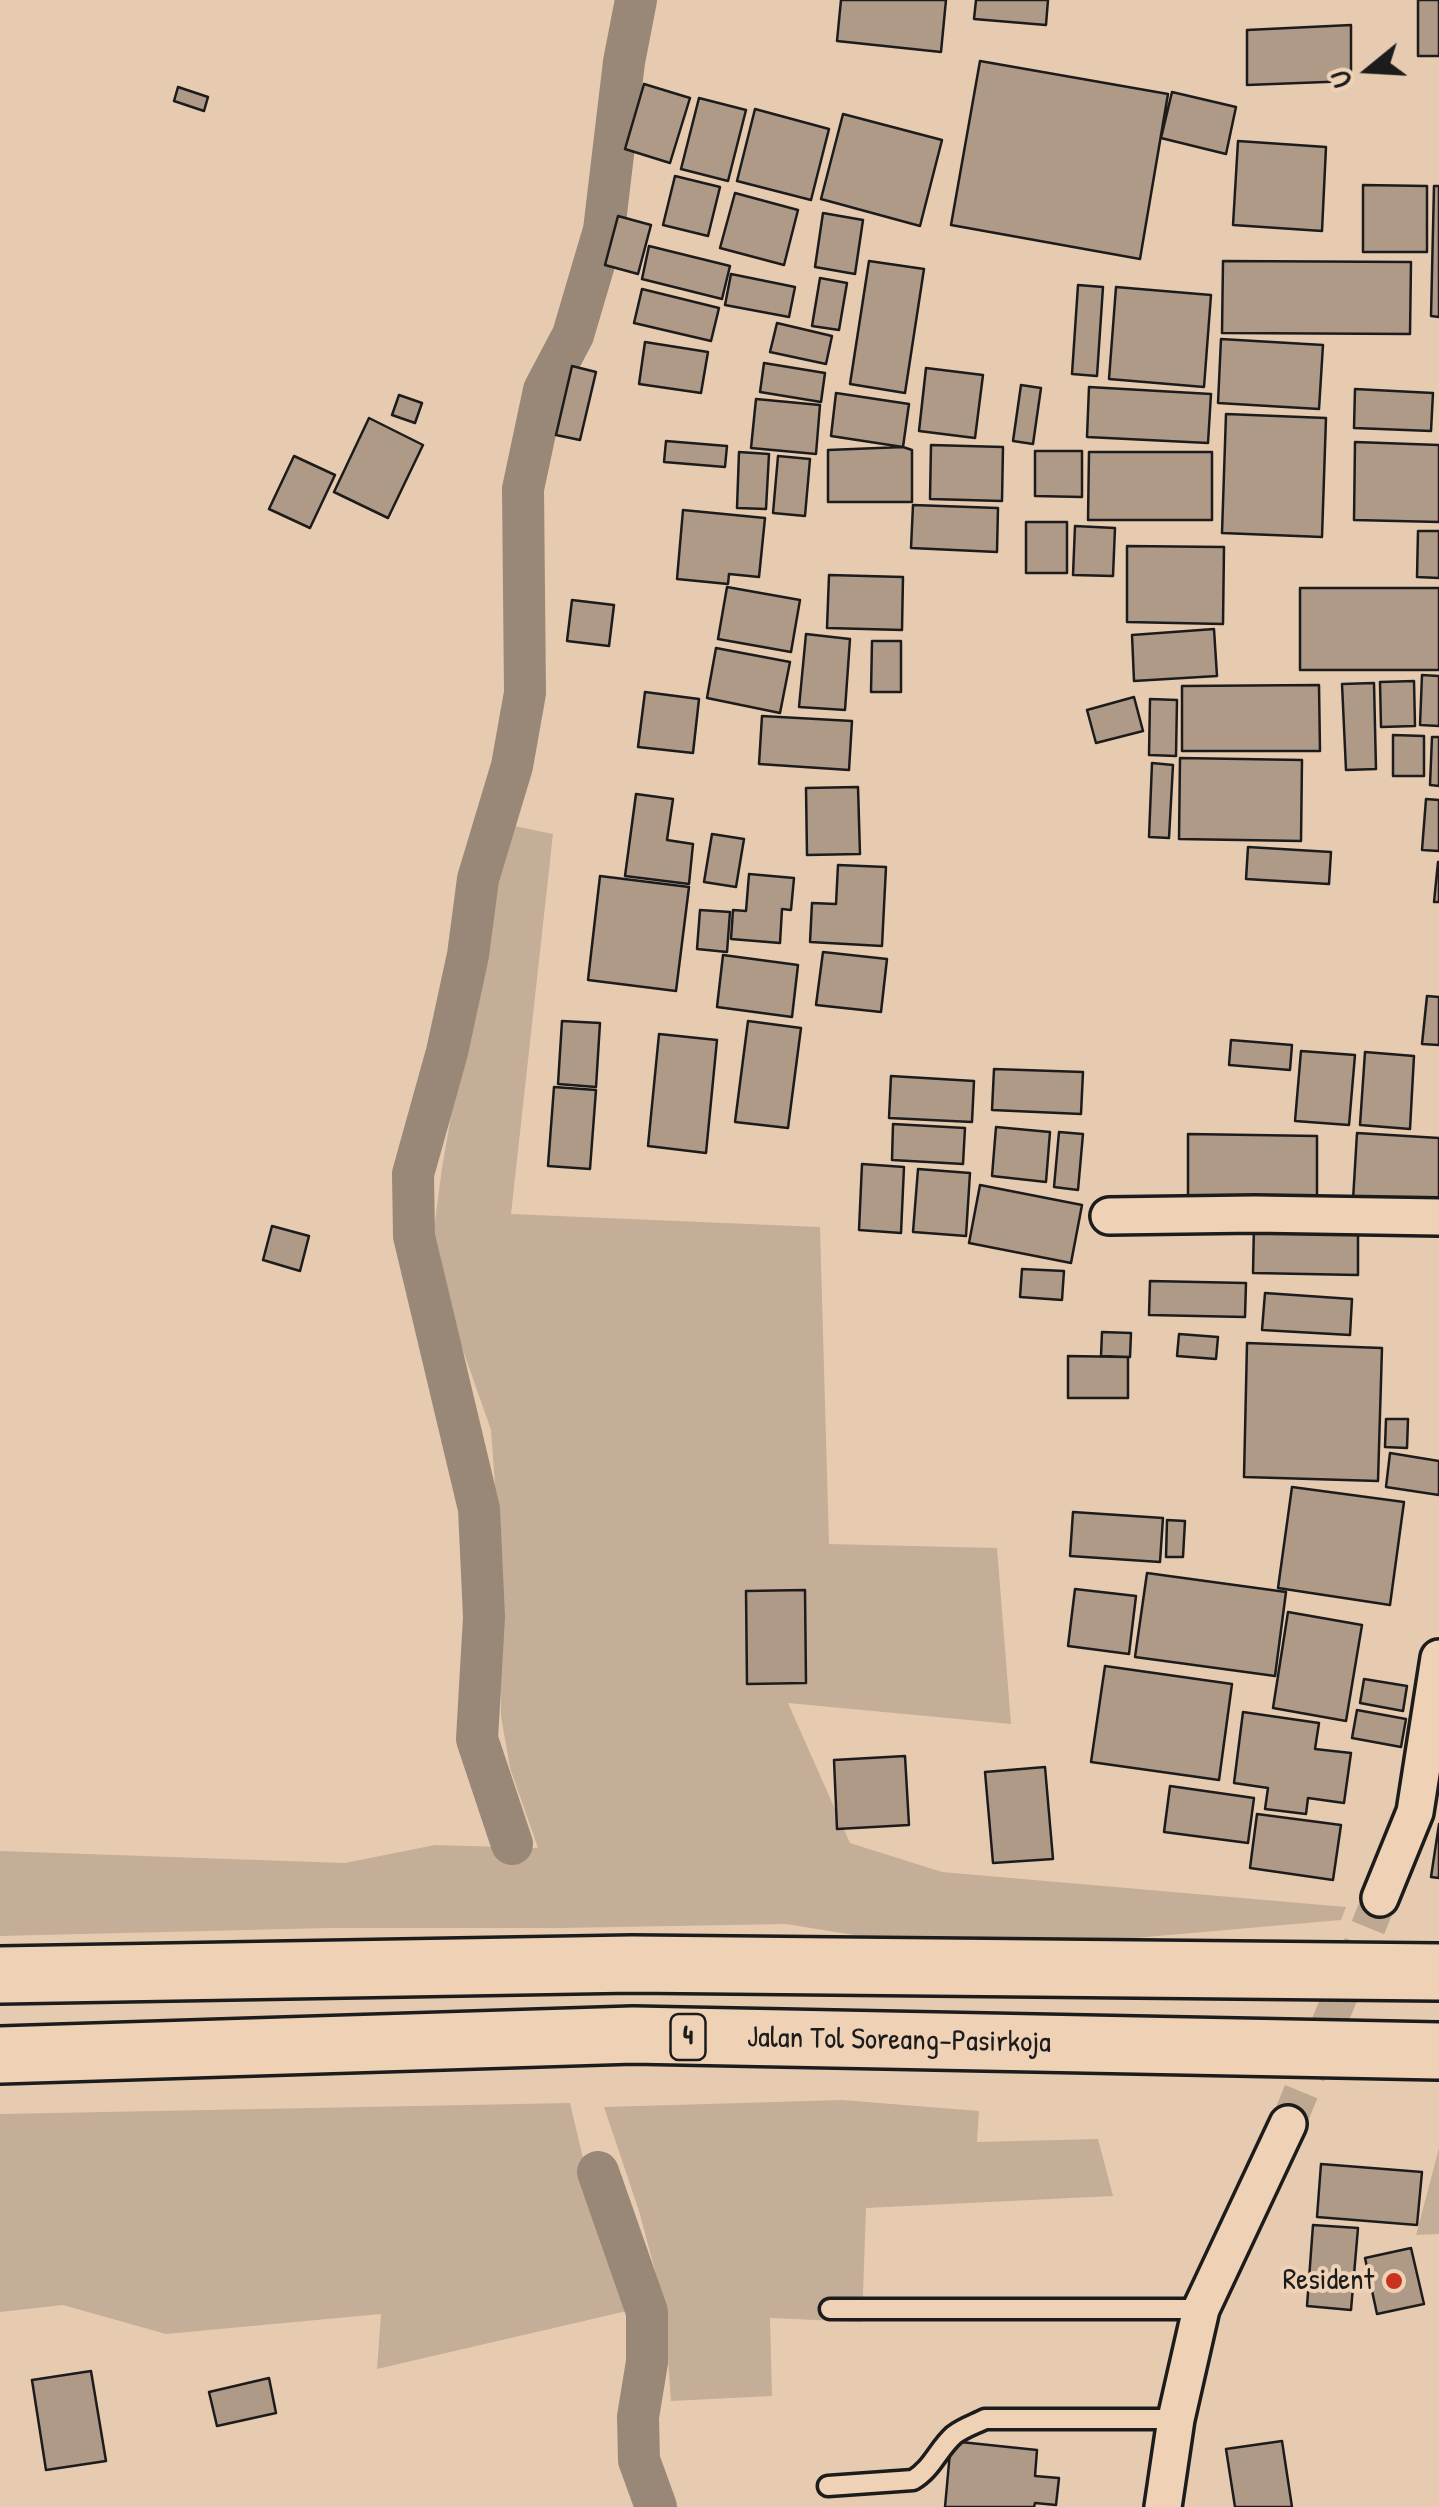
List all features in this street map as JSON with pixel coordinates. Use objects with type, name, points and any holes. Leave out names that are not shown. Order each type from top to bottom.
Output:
[{"type":"highway","points":[[0,1975],[632,1964],[1439,1972]]},
{"type":"highway","name":"Jalan Tol Soreang–Pasirkoja","points":[[0,2056],[632,2035],[1439,2051]]},
{"type":"street","points":[[1109,1216],[1439,1217]]},
{"type":"street","points":[[1380,1898],[1415,1812],[1439,1658]]},
{"type":"street","points":[[1163,2507],[1176,2418],[1201,2309],[1288,2124]]},
{"type":"lane","points":[[830,2309],[1201,2309]]},
{"type":"lane","points":[[828,2486],[914,2480],[925,2474],[958,2432],[985,2419],[1176,2418]]},
{"type":"shaded area","points":[[509,825],[553,834],[511,1214],[820,1227],[829,1544],[997,1548],[1011,1724],[788,1703],[850,1843],[942,1872],[1346,1907],[1341,1920],[1123,1939],[860,1936],[786,1924],[0,1936],[0,1851],[345,1863],[435,1845],[538,1848],[510,1768],[501,1716],[499,1541],[491,1430],[459,1339],[434,1229],[463,1046]]},
{"type":"shaded area","points":[[842,2100],[979,2111],[977,2142],[1098,2139],[1113,2196],[866,2208],[862,2322],[770,2318],[772,2396],[671,2401],[664,2304],[639,2211],[604,2107]]},
{"type":"shaded area","points":[[570,2103],[593,2200],[627,2311],[377,2369],[381,2314],[166,2334],[63,2305],[0,2312],[0,2114]]},
{"type":"shaded area","points":[[1439,2148],[1439,2234],[1416,2235]]},
{"type":"building","points":[[841,0],[946,0],[941,52],[837,41]]},
{"type":"building","points":[[976,0],[1048,0],[1046,25],[974,19]]},
{"type":"building","points":[[1418,0],[1439,0],[1439,56],[1418,56]]},
{"type":"building","points":[[1351,25],[1351,81],[1247,85],[1247,30]]},
{"type":"building","points":[[980,61],[1168,94],[1140,259],[951,225]]},
{"type":"building","points":[[644,84],[690,98],[670,163],[625,149]]},
{"type":"building","points":[[178,87],[208,97],[204,111],[174,101]]},
{"type":"building","points":[[1172,92],[1236,107],[1226,154],[1161,138]]},
{"type":"building","points":[[699,98],[746,110],[728,181],[681,169]]},
{"type":"building","points":[[755,109],[829,129],[811,200],[737,181]]},
{"type":"building","points":[[843,114],[942,140],[920,226],[821,199]]},
{"type":"building","points":[[1238,141],[1326,147],[1322,231],[1233,225]]},
{"type":"building","points":[[675,176],[720,187],[708,236],[663,225]]},
{"type":"building","points":[[1363,185],[1427,186],[1427,252],[1363,252]]},
{"type":"building","points":[[1434,186],[1439,186],[1439,317],[1431,316]]},
{"type":"building","points":[[735,193],[798,210],[784,265],[720,248]]},
{"type":"building","points":[[823,213],[863,220],[855,274],[815,267]]},
{"type":"building","points":[[618,216],[651,225],[638,274],[605,265]]},
{"type":"building","points":[[649,246],[730,266],[722,299],[642,279]]},
{"type":"building","points":[[869,261],[924,269],[905,393],[850,384]]},
{"type":"building","points":[[1223,261],[1411,262],[1410,334],[1222,333]]},
{"type":"building","points":[[731,274],[795,287],[789,317],[725,305]]},
{"type":"building","points":[[820,278],[847,283],[839,330],[812,326]]},
{"type":"building","points":[[1078,285],[1103,287],[1097,376],[1072,374]]},
{"type":"building","points":[[1116,287],[1211,295],[1204,387],[1109,379]]},
{"type":"building","points":[[642,289],[719,308],[711,341],[634,323]]},
{"type":"building","points":[[777,323],[832,336],[826,364],[770,352]]},
{"type":"building","points":[[1221,339],[1323,345],[1319,409],[1218,403]]},
{"type":"building","points":[[645,342],[708,352],[701,393],[639,384]]},
{"type":"building","points":[[764,363],[825,373],[821,402],[760,392]]},
{"type":"building","points":[[572,366],[596,372],[580,440],[556,435]]},
{"type":"building","points":[[926,368],[983,375],[975,438],[919,431]]},
{"type":"building","points":[[1021,385],[1041,388],[1033,444],[1013,441]]},
{"type":"building","points":[[1089,387],[1211,394],[1208,443],[1087,437]]},
{"type":"building","points":[[1355,389],[1433,393],[1431,431],[1354,428]]},
{"type":"building","points":[[836,393],[909,404],[903,447],[831,436]]},
{"type":"building","points":[[399,395],[422,403],[415,423],[392,415]]},
{"type":"building","points":[[756,399],[820,405],[816,454],[751,448]]},
{"type":"building","points":[[1226,414],[1326,418],[1322,537],[1222,533]]},
{"type":"building","points":[[369,418],[423,445],[388,518],[334,492]]},
{"type":"building","points":[[666,441],[727,446],[725,467],[664,462]]},
{"type":"building","points":[[1355,442],[1439,445],[1439,522],[1354,520]]},
{"type":"building","points":[[931,445],[1003,447],[1002,501],[930,499]]},
{"type":"building","points":[[828,450],[912,450],[912,502],[828,502]]},
{"type":"building","points":[[1035,451],[1082,451],[1082,497],[1035,496]]},
{"type":"building","points":[[739,452],[769,454],[766,509],[737,508]]},
{"type":"building","points":[[1089,452],[1212,452],[1212,520],[1088,520]]},
{"type":"building","points":[[294,456],[335,475],[310,528],[269,509]]},
{"type":"building","points":[[778,456],[810,459],[805,516],[773,513]]},
{"type":"building","points":[[913,505],[998,508],[997,552],[911,548]]},
{"type":"building","points":[[683,510],[765,518],[759,577],[729,574],[728,584],[677,579]]},
{"type":"building","points":[[1026,522],[1067,522],[1067,573],[1026,573]]},
{"type":"building","points":[[1075,526],[1115,528],[1113,576],[1073,575]]},
{"type":"building","points":[[1418,531],[1439,531],[1439,578],[1417,577]]},
{"type":"building","points":[[1127,546],[1224,547],[1223,624],[1127,622]]},
{"type":"building","points":[[829,575],[903,577],[902,630],[827,628]]},
{"type":"building","points":[[727,587],[800,600],[791,652],[718,639]]},
{"type":"building","points":[[1300,588],[1439,588],[1439,670],[1300,670]]},
{"type":"building","points":[[572,600],[614,605],[609,646],[567,641]]},
{"type":"building","points":[[1214,629],[1217,676],[1134,681],[1132,635]]},
{"type":"building","points":[[806,634],[850,639],[845,710],[799,707]]},
{"type":"building","points":[[872,641],[901,641],[901,692],[871,692]]},
{"type":"building","points":[[716,648],[790,662],[780,713],[707,698]]},
{"type":"building","points":[[1422,675],[1439,676],[1439,726],[1420,725]]},
{"type":"building","points":[[1414,681],[1415,726],[1381,727],[1380,682]]},
{"type":"building","points":[[1374,683],[1376,769],[1346,770],[1342,684]]},
{"type":"building","points":[[1319,685],[1320,751],[1182,751],[1182,686]]},
{"type":"building","points":[[645,692],[699,699],[693,753],[638,747]]},
{"type":"building","points":[[1134,697],[1143,731],[1096,743],[1087,710]]},
{"type":"building","points":[[1150,699],[1177,700],[1176,756],[1149,755]]},
{"type":"building","points":[[762,716],[852,721],[849,770],[759,764]]},
{"type":"building","points":[[1393,735],[1424,736],[1424,776],[1393,776]]},
{"type":"building","points":[[1432,737],[1439,737],[1439,786],[1430,785]]},
{"type":"building","points":[[1180,758],[1302,760],[1301,841],[1179,839]]},
{"type":"building","points":[[1152,763],[1173,765],[1169,838],[1149,837]]},
{"type":"building","points":[[858,787],[860,854],[807,855],[806,788]]},
{"type":"building","points":[[636,794],[673,799],[667,840],[693,844],[689,884],[625,876]]},
{"type":"building","points":[[1426,799],[1439,800],[1439,851],[1422,850]]},
{"type":"building","points":[[712,834],[744,839],[736,887],[704,882]]},
{"type":"building","points":[[1248,847],[1331,852],[1329,884],[1246,879]]},
{"type":"building","points":[[1438,862],[1439,902],[1434,902]]},
{"type":"building","points":[[838,865],[886,867],[882,946],[810,942],[812,903],[836,904]]},
{"type":"building","points":[[749,874],[794,878],[791,910],[782,909],[780,943],[731,939],[733,910],[746,911]]},
{"type":"building","points":[[600,876],[689,887],[676,991],[588,980]]},
{"type":"building","points":[[700,910],[730,912],[727,952],[697,949]]},
{"type":"building","points":[[823,952],[887,959],[881,1012],[816,1005]]},
{"type":"building","points":[[723,955],[798,965],[792,1017],[717,1007]]},
{"type":"building","points":[[1427,996],[1439,997],[1439,1045],[1422,1044]]},
{"type":"building","points":[[562,1021],[600,1023],[596,1087],[558,1084]]},
{"type":"building","points":[[748,1021],[801,1028],[788,1128],[735,1122]]},
{"type":"building","points":[[659,1034],[717,1040],[706,1153],[648,1146]]},
{"type":"building","points":[[1231,1040],[1292,1045],[1290,1070],[1229,1065]]},
{"type":"building","points":[[1301,1051],[1355,1055],[1349,1125],[1295,1121]]},
{"type":"building","points":[[1365,1052],[1414,1056],[1410,1129],[1360,1125]]},
{"type":"building","points":[[994,1069],[1083,1072],[1081,1114],[992,1110]]},
{"type":"building","points":[[891,1076],[974,1081],[972,1122],[889,1118]]},
{"type":"building","points":[[554,1087],[596,1090],[590,1169],[548,1166]]},
{"type":"building","points":[[893,1124],[965,1128],[963,1164],[892,1160]]},
{"type":"building","points":[[996,1127],[1050,1132],[1046,1182],[992,1176]]},
{"type":"building","points":[[1059,1132],[1083,1134],[1078,1190],[1054,1187]]},
{"type":"building","points":[[1357,1133],[1439,1138],[1439,1206],[1353,1200]]},
{"type":"building","points":[[1188,1134],[1317,1136],[1317,1202],[1188,1202]]},
{"type":"building","points":[[862,1164],[904,1167],[901,1233],[859,1230]]},
{"type":"building","points":[[918,1169],[970,1173],[966,1236],[913,1232]]},
{"type":"building","points":[[980,1185],[1082,1205],[1071,1263],[969,1243]]},
{"type":"building","points":[[1254,1223],[1358,1225],[1358,1275],[1253,1273]]},
{"type":"building","points":[[272,1226],[309,1236],[300,1271],[263,1260]]},
{"type":"building","points":[[1022,1269],[1064,1271],[1062,1300],[1020,1297]]},
{"type":"building","points":[[1150,1281],[1246,1283],[1245,1317],[1149,1315]]},
{"type":"building","points":[[1265,1293],[1352,1299],[1350,1335],[1262,1330]]},
{"type":"building","points":[[1102,1332],[1131,1333],[1130,1357],[1101,1356]]},
{"type":"building","points":[[1179,1334],[1218,1337],[1216,1359],[1177,1356]]},
{"type":"building","points":[[1247,1343],[1382,1348],[1378,1481],[1244,1477]]},
{"type":"building","points":[[1068,1356],[1128,1357],[1128,1398],[1068,1398]]},
{"type":"building","points":[[1386,1419],[1408,1419],[1407,1448],[1385,1447]]},
{"type":"building","points":[[1390,1453],[1439,1461],[1439,1495],[1386,1487]]},
{"type":"building","points":[[1292,1487],[1404,1502],[1390,1605],[1278,1588]]},
{"type":"building","points":[[1073,1512],[1163,1518],[1160,1562],[1070,1556]]},
{"type":"building","points":[[1167,1520],[1185,1521],[1183,1557],[1166,1557]]},
{"type":"building","points":[[1147,1573],[1286,1592],[1275,1676],[1135,1657]]},
{"type":"building","points":[[1075,1589],[1136,1596],[1129,1654],[1068,1646]]},
{"type":"building","points":[[805,1590],[806,1683],[747,1684],[746,1591]]},
{"type":"building","points":[[1288,1612],[1362,1625],[1346,1721],[1273,1708]]},
{"type":"building","points":[[1105,1666],[1232,1684],[1219,1780],[1091,1762]]},
{"type":"building","points":[[1364,1679],[1407,1686],[1403,1711],[1360,1703]]},
{"type":"building","points":[[1357,1710],[1406,1719],[1401,1747],[1352,1738]]},
{"type":"building","points":[[1243,1712],[1319,1723],[1315,1749],[1351,1753],[1344,1803],[1308,1798],[1306,1814],[1265,1809],[1268,1788],[1234,1783]]},
{"type":"building","points":[[905,1756],[909,1825],[837,1829],[834,1760]]},
{"type":"building","points":[[1045,1767],[1053,1859],[993,1863],[985,1772]]},
{"type":"building","points":[[1170,1786],[1254,1798],[1248,1843],[1164,1832]]},
{"type":"building","points":[[1257,1814],[1341,1825],[1333,1880],[1250,1868]]},
{"type":"building","points":[[1439,1824],[1439,1878],[1431,1877]]},
{"type":"building","points":[[1321,2164],[1422,2172],[1417,2225],[1317,2217]]},
{"type":"building","points":[[1313,2225],[1358,2228],[1351,2310],[1307,2306]]},
{"type":"building","name":"Resident","points":[[1411,2248],[1424,2304],[1377,2314],[1365,2258]]},
{"type":"building","points":[[91,2371],[106,2461],[46,2470],[32,2380]]},
{"type":"building","points":[[269,2378],[276,2413],[217,2426],[209,2392]]},
{"type":"building","points":[[951,2441],[1037,2450],[1035,2476],[1059,2478],[1056,2505],[945,2507]]},
{"type":"building","points":[[1282,2441],[1292,2507],[1235,2507],[1226,2449]]},
{"type":"waterway","points":[[512,1844],[477,1739],[484,1617],[479,1509],[414,1236],[413,1174],[447,1052],[468,955],[478,879],[512,766],[525,693],[523,489],[544,390],[573,335],[604,230],[624,62],[636,0]]},
{"type":"waterway","points":[[598,2172],[647,2312],[647,2362],[638,2417],[639,2460],[656,2507]]},
{"type":"tunnel","points":[[1288,2124],[1380,1898]]},
{"type":"place","name":"Resident","points":[[1394,2281]]}]
